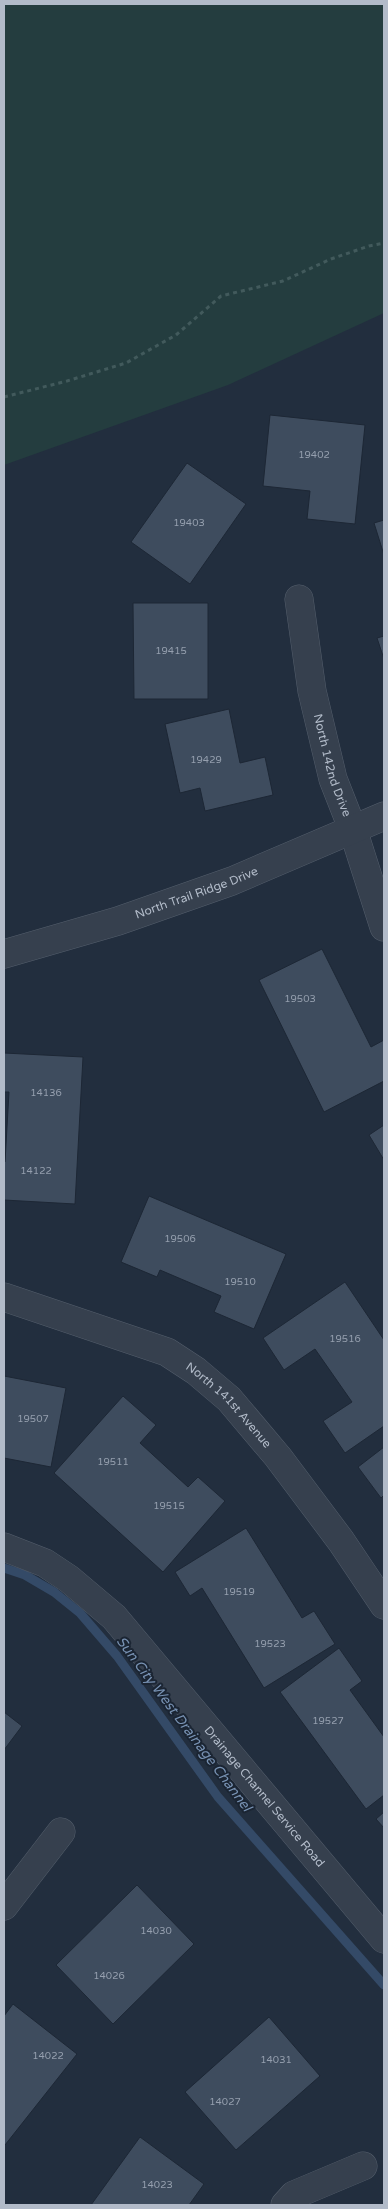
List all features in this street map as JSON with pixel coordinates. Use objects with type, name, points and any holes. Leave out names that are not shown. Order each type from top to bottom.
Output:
[{"type":"street","name":"North 142nd Drive","points":[[298,599],[312,691],[333,779],[353,830],[384,927]]},
{"type":"street","name":"North Trail Ridge Drive","points":[[4,954],[118,921],[232,882],[384,816]]},
{"type":"street","name":"North 141st Avenue","points":[[4,1298],[167,1352],[196,1371],[229,1399],[278,1457],[341,1541],[384,1605]]},
{"type":"street","name":"Drainage Channel Service Road","points":[[4,1547],[45,1563],[69,1579],[114,1617],[384,1939]]},
{"type":"street","points":[[4,1906],[61,1832]]},
{"type":"street","points":[[285,2205],[294,2195],[363,2166]]},
{"type":"path","points":[[4,397],[67,381],[126,363],[176,335],[221,296],[283,281],[331,259],[384,243]]},
{"type":"green space","points":[[4,4],[384,4],[384,313],[228,385],[4,465]]},
{"type":"building","points":[[270,415],[365,425],[355,524],[307,519],[310,491],[263,486]]},
{"type":"building","points":[[187,463],[246,504],[190,584],[131,542]]},
{"type":"building","points":[[384,520],[384,555],[374,523]]},
{"type":"building","points":[[133,603],[208,603],[208,699],[134,699]]},
{"type":"building","points":[[384,636],[384,659],[377,638]]},
{"type":"building","points":[[229,709],[240,763],[265,757],[273,795],[205,811],[200,788],[180,793],[165,724]]},
{"type":"building","points":[[322,949],[371,1047],[384,1040],[384,1081],[324,1112],[259,980]]},
{"type":"building","points":[[4,1053],[83,1057],[75,1204],[4,1200],[4,1162],[9,1092],[4,1092]]},
{"type":"building","points":[[384,1125],[384,1160],[369,1135]]},
{"type":"building","points":[[149,1196],[286,1254],[254,1329],[214,1312],[221,1296],[160,1270],[157,1277],[121,1262]]},
{"type":"building","points":[[345,1282],[384,1340],[384,1426],[345,1453],[323,1421],[352,1402],[315,1349],[284,1370],[263,1338]]},
{"type":"building","points":[[4,1376],[66,1388],[51,1467],[4,1458]]},
{"type":"building","points":[[123,1396],[156,1425],[140,1443],[188,1487],[198,1477],[225,1501],[163,1572],[54,1473]]},
{"type":"building","points":[[384,1447],[384,1495],[381,1498],[358,1467]]},
{"type":"building","points":[[246,1528],[302,1618],[314,1611],[335,1644],[264,1688],[202,1588],[190,1596],[175,1572]]},
{"type":"building","points":[[339,1648],[362,1681],[350,1690],[384,1737],[384,1795],[366,1809],[280,1692]]},
{"type":"building","points":[[4,1712],[22,1726],[4,1750]]},
{"type":"building","points":[[384,1812],[384,1828],[376,1819]]},
{"type":"building","points":[[137,1885],[194,1944],[113,2024],[56,1965]]},
{"type":"building","points":[[13,2004],[77,2054],[5,2145],[4,2016]]},
{"type":"building","points":[[269,2017],[320,2076],[236,2150],[185,2092]]},
{"type":"building","points":[[140,2137],[204,2184],[189,2205],[91,2205]]},
{"type":"waterway","name":"Sun City West Drainage Channel","points":[[4,1568],[25,1575],[54,1592],[80,1613],[117,1656],[218,1797],[384,1985]]}]
